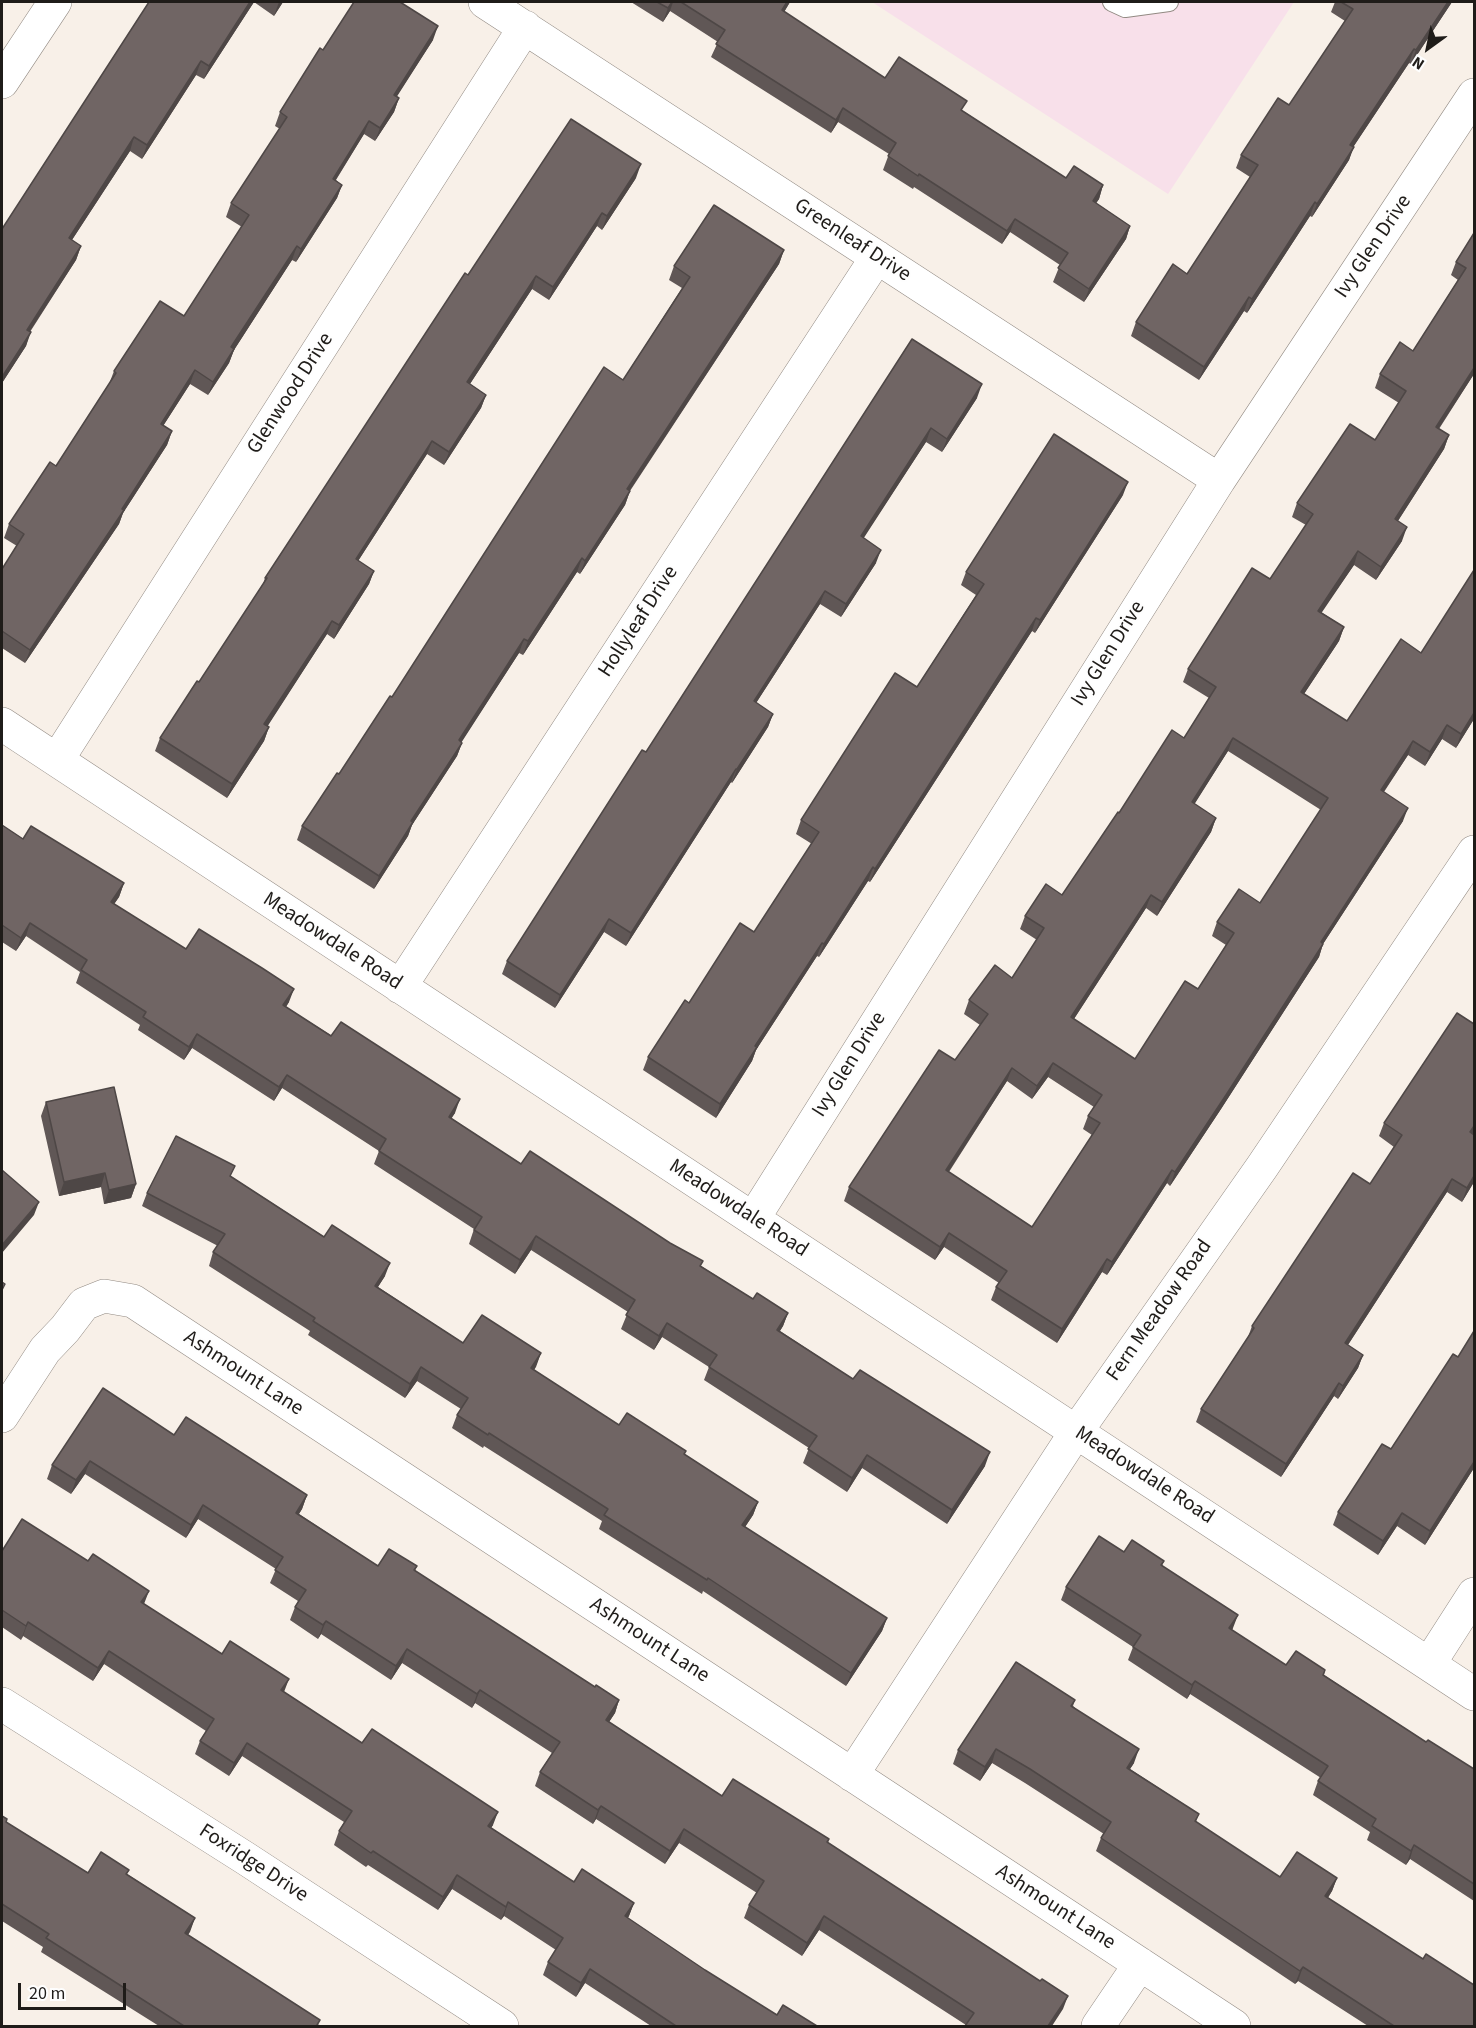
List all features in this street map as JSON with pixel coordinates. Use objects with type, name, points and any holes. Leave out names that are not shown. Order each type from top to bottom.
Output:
[{"type":"street","points":[[2,82],[55,2]]},
{"type":"street","name":"Greenleaf Drive","points":[[485,2],[1219,480]]},
{"type":"street","name":"Glenwood Drive","points":[[57,760],[525,27]]},
{"type":"street","name":"Ivy Glen Drive","points":[[753,1219],[1219,480],[1474,95]]},
{"type":"street","name":"Hollyleaf Drive","points":[[400,987],[877,257]]},
{"type":"street","name":"Meadowdale Road","points":[[2,724],[1474,1694]]},
{"type":"street","name":"Fern Meadow Road","points":[[852,1775],[1076,1432],[1262,1167],[1474,852]]},
{"type":"street","name":"Ashmount Lane","points":[[2,1416],[45,1350],[84,1304],[104,1296],[133,1301],[1234,2026]]},
{"type":"street","points":[[1429,1664],[1474,1594]]},
{"type":"street","name":"Foxridge Drive","points":[[2,1704],[246,1858],[502,2026]]},
{"type":"street","points":[[1098,2026],[1140,1964]]},
{"type":"lane","points":[[1112,2],[1125,8],[1169,2]]},
{"type":"shaded area","points":[[872,2],[1294,2],[1168,194]]},
{"type":"building","points":[[149,2],[250,2],[209,66],[201,61],[147,145],[134,137],[69,238],[81,246],[27,330],[31,332],[2,377],[2,229]]},
{"type":"building","points":[[354,2],[400,2],[438,26],[394,95],[399,98],[380,128],[369,121],[333,179],[342,185],[301,249],[297,246],[231,347],[234,349],[213,382],[195,370],[161,424],[172,431],[122,509],[124,510],[30,650],[2,631],[2,569],[24,534],[9,524],[50,462],[56,466],[160,301],[184,316],[249,215],[231,203],[287,117],[280,112],[320,48],[323,50]]},
{"type":"building","points":[[657,2],[672,2],[668,8]]},
{"type":"building","points":[[681,2],[787,2],[782,10],[885,78],[899,57],[967,101],[961,110],[1066,178],[1074,166],[1103,185],[1093,201],[1130,226],[1089,289],[1058,268],[1068,253],[1015,219],[1007,231],[919,174],[918,176],[888,156],[896,143],[843,108],[836,120],[716,44],[725,30]]},
{"type":"building","points":[[1341,2],[1448,2],[1350,145],[1354,147],[1317,204],[1315,202],[1252,299],[1249,297],[1204,367],[1136,322],[1173,264],[1187,274],[1258,165],[1241,155],[1278,98],[1289,105],[1353,9]]},
{"type":"building","points":[[571,119],[641,164],[607,216],[602,213],[553,287],[536,276],[467,382],[486,395],[449,452],[432,441],[356,559],[374,571],[339,625],[332,621],[264,724],[269,727],[232,784],[160,738],[197,681],[199,682],[465,273],[468,275]]},
{"type":"building","points":[[714,205],[784,250],[627,489],[630,491],[585,561],[582,558],[528,641],[524,639],[459,740],[462,743],[411,821],[413,822],[379,876],[302,826],[390,696],[392,697],[604,367],[623,380],[690,277],[674,266]]},
{"type":"building","points":[[1474,233],[1474,368],[1436,427],[1449,435],[1395,519],[1407,527],[1381,567],[1358,551],[1318,611],[1344,627],[1301,692],[1347,721],[1401,639],[1421,653],[1474,570],[1474,713],[1461,734],[1447,725],[1430,752],[1413,741],[1381,790],[1408,808],[1175,1172],[1172,1170],[1112,1262],[1107,1259],[1062,1329],[996,1287],[1007,1271],[949,1233],[940,1247],[849,1187],[939,1050],[955,1060],[988,1014],[969,1000],[995,965],[1012,978],[1044,928],[1025,916],[1046,884],[1062,895],[1119,813],[1172,730],[1184,738],[1216,687],[1188,669],[1252,568],[1270,579],[1313,514],[1297,503],[1350,424],[1375,440],[1406,391],[1380,374],[1400,342],[1413,351],[1466,268],[1456,262]],"holes":[[[1233,738],[1328,798],[1260,903],[1239,889],[1217,922],[1234,933],[1198,989],[1185,981],[1135,1059],[1071,1017],[1151,895],[1162,902],[1216,818],[1192,802]],[[1053,1063],[1102,1095],[1088,1116],[1100,1123],[1032,1227],[946,1170],[1012,1068],[1037,1086]]]},
{"type":"building","points":[[912,339],[982,384],[947,439],[931,428],[861,536],[881,550],[846,604],[825,591],[754,701],[773,714],[631,933],[609,919],[560,995],[507,961],[642,750],[646,752]]},
{"type":"building","points":[[1054,434],[1128,482],[1040,620],[1036,618],[875,869],[873,867],[824,944],[822,943],[720,1104],[648,1057],[685,1000],[689,1003],[740,923],[754,932],[819,832],[801,820],[895,673],[917,687],[984,584],[966,572]]},
{"type":"building","points":[[2,825],[23,839],[31,826],[124,883],[111,902],[186,949],[199,929],[262,968],[294,989],[283,1005],[331,1036],[341,1022],[460,1099],[449,1117],[521,1164],[530,1151],[670,1243],[703,1261],[700,1266],[753,1299],[757,1293],[788,1313],[777,1330],[853,1379],[860,1370],[990,1452],[952,1510],[867,1455],[852,1478],[808,1449],[817,1436],[709,1367],[717,1355],[667,1323],[659,1336],[626,1315],[635,1300],[536,1236],[520,1260],[474,1230],[482,1217],[379,1151],[386,1139],[287,1075],[279,1087],[197,1034],[189,1047],[143,1017],[146,1012],[81,970],[87,960],[30,923],[21,938],[2,925]]},
{"type":"building","points":[[1457,1013],[1474,1024],[1474,1126],[1470,1132],[1474,1135],[1474,1176],[1467,1188],[1452,1179],[1345,1343],[1363,1355],[1343,1386],[1339,1383],[1286,1464],[1201,1409],[1254,1328],[1252,1326],[1353,1173],[1370,1184],[1402,1135],[1384,1123]]},
{"type":"building","points":[[114,1087],[136,1184],[109,1190],[105,1173],[64,1182],[46,1102]]},
{"type":"building","points":[[176,1136],[235,1166],[230,1176],[324,1237],[332,1225],[390,1263],[375,1286],[463,1343],[482,1315],[541,1353],[531,1368],[619,1425],[627,1413],[686,1451],[684,1454],[758,1502],[742,1525],[887,1618],[851,1673],[708,1578],[707,1580],[604,1515],[608,1509],[457,1415],[468,1398],[421,1367],[410,1384],[313,1321],[315,1318],[213,1252],[225,1234],[147,1193]]},
{"type":"building","points":[[2,1170],[39,1202],[2,1245]]},
{"type":"building","points":[[1474,1331],[1474,1462],[1430,1531],[1402,1513],[1383,1541],[1338,1512],[1382,1444],[1391,1449],[1453,1354],[1458,1357]]},
{"type":"building","points":[[103,1388],[174,1435],[186,1417],[307,1495],[296,1513],[378,1566],[389,1549],[417,1566],[414,1570],[595,1687],[596,1685],[619,1700],[606,1720],[722,1796],[733,1779],[829,1839],[827,1842],[1040,1981],[1042,1979],[1068,1996],[1048,2026],[965,2026],[974,2013],[824,1916],[807,1943],[749,1905],[764,1881],[684,1829],[670,1851],[601,1806],[598,1810],[540,1772],[560,1742],[480,1690],[477,1694],[407,1649],[396,1666],[326,1621],[323,1625],[295,1607],[306,1590],[275,1570],[283,1557],[203,1505],[191,1525],[90,1461],[76,1480],[52,1465]]},
{"type":"building","points":[[22,1519],[88,1561],[93,1554],[149,1591],[141,1602],[222,1654],[230,1641],[289,1679],[281,1690],[362,1743],[372,1729],[498,1812],[488,1826],[574,1882],[582,1869],[634,1903],[625,1916],[705,1970],[777,2015],[783,2005],[817,2026],[676,2026],[590,1969],[581,1983],[548,1962],[563,1938],[508,1902],[506,1907],[457,1875],[443,1897],[373,1851],[371,1853],[339,1831],[352,1811],[247,1743],[234,1763],[200,1741],[214,1719],[109,1651],[98,1668],[28,1622],[26,1626],[2,1610],[2,1551]]},
{"type":"building","points":[[1099,1536],[1124,1552],[1132,1540],[1164,1561],[1161,1565],[1238,1615],[1229,1628],[1286,1665],[1296,1651],[1325,1670],[1323,1675],[1426,1742],[1428,1740],[1474,1769],[1474,1884],[1414,1845],[1411,1851],[1372,1826],[1376,1819],[1318,1781],[1328,1766],[1195,1681],[1192,1685],[1133,1647],[1141,1635],[1066,1587]]},
{"type":"building","points":[[1016,1662],[1075,1700],[1071,1706],[1139,1749],[1127,1768],[1199,1814],[1195,1821],[1280,1877],[1297,1852],[1337,1878],[1325,1896],[1423,1959],[1426,1954],[1474,1985],[1474,2026],[1394,2026],[1303,1967],[1300,1971],[1101,1838],[1111,1822],[1030,1769],[996,1749],[985,1767],[958,1750]]},
{"type":"building","points":[[2,1816],[7,1819],[6,1822],[88,1873],[101,1852],[129,1870],[126,1874],[195,1918],[185,1933],[320,2020],[317,2025],[320,2026],[184,2026],[46,1938],[49,1934],[2,1904]]}]
